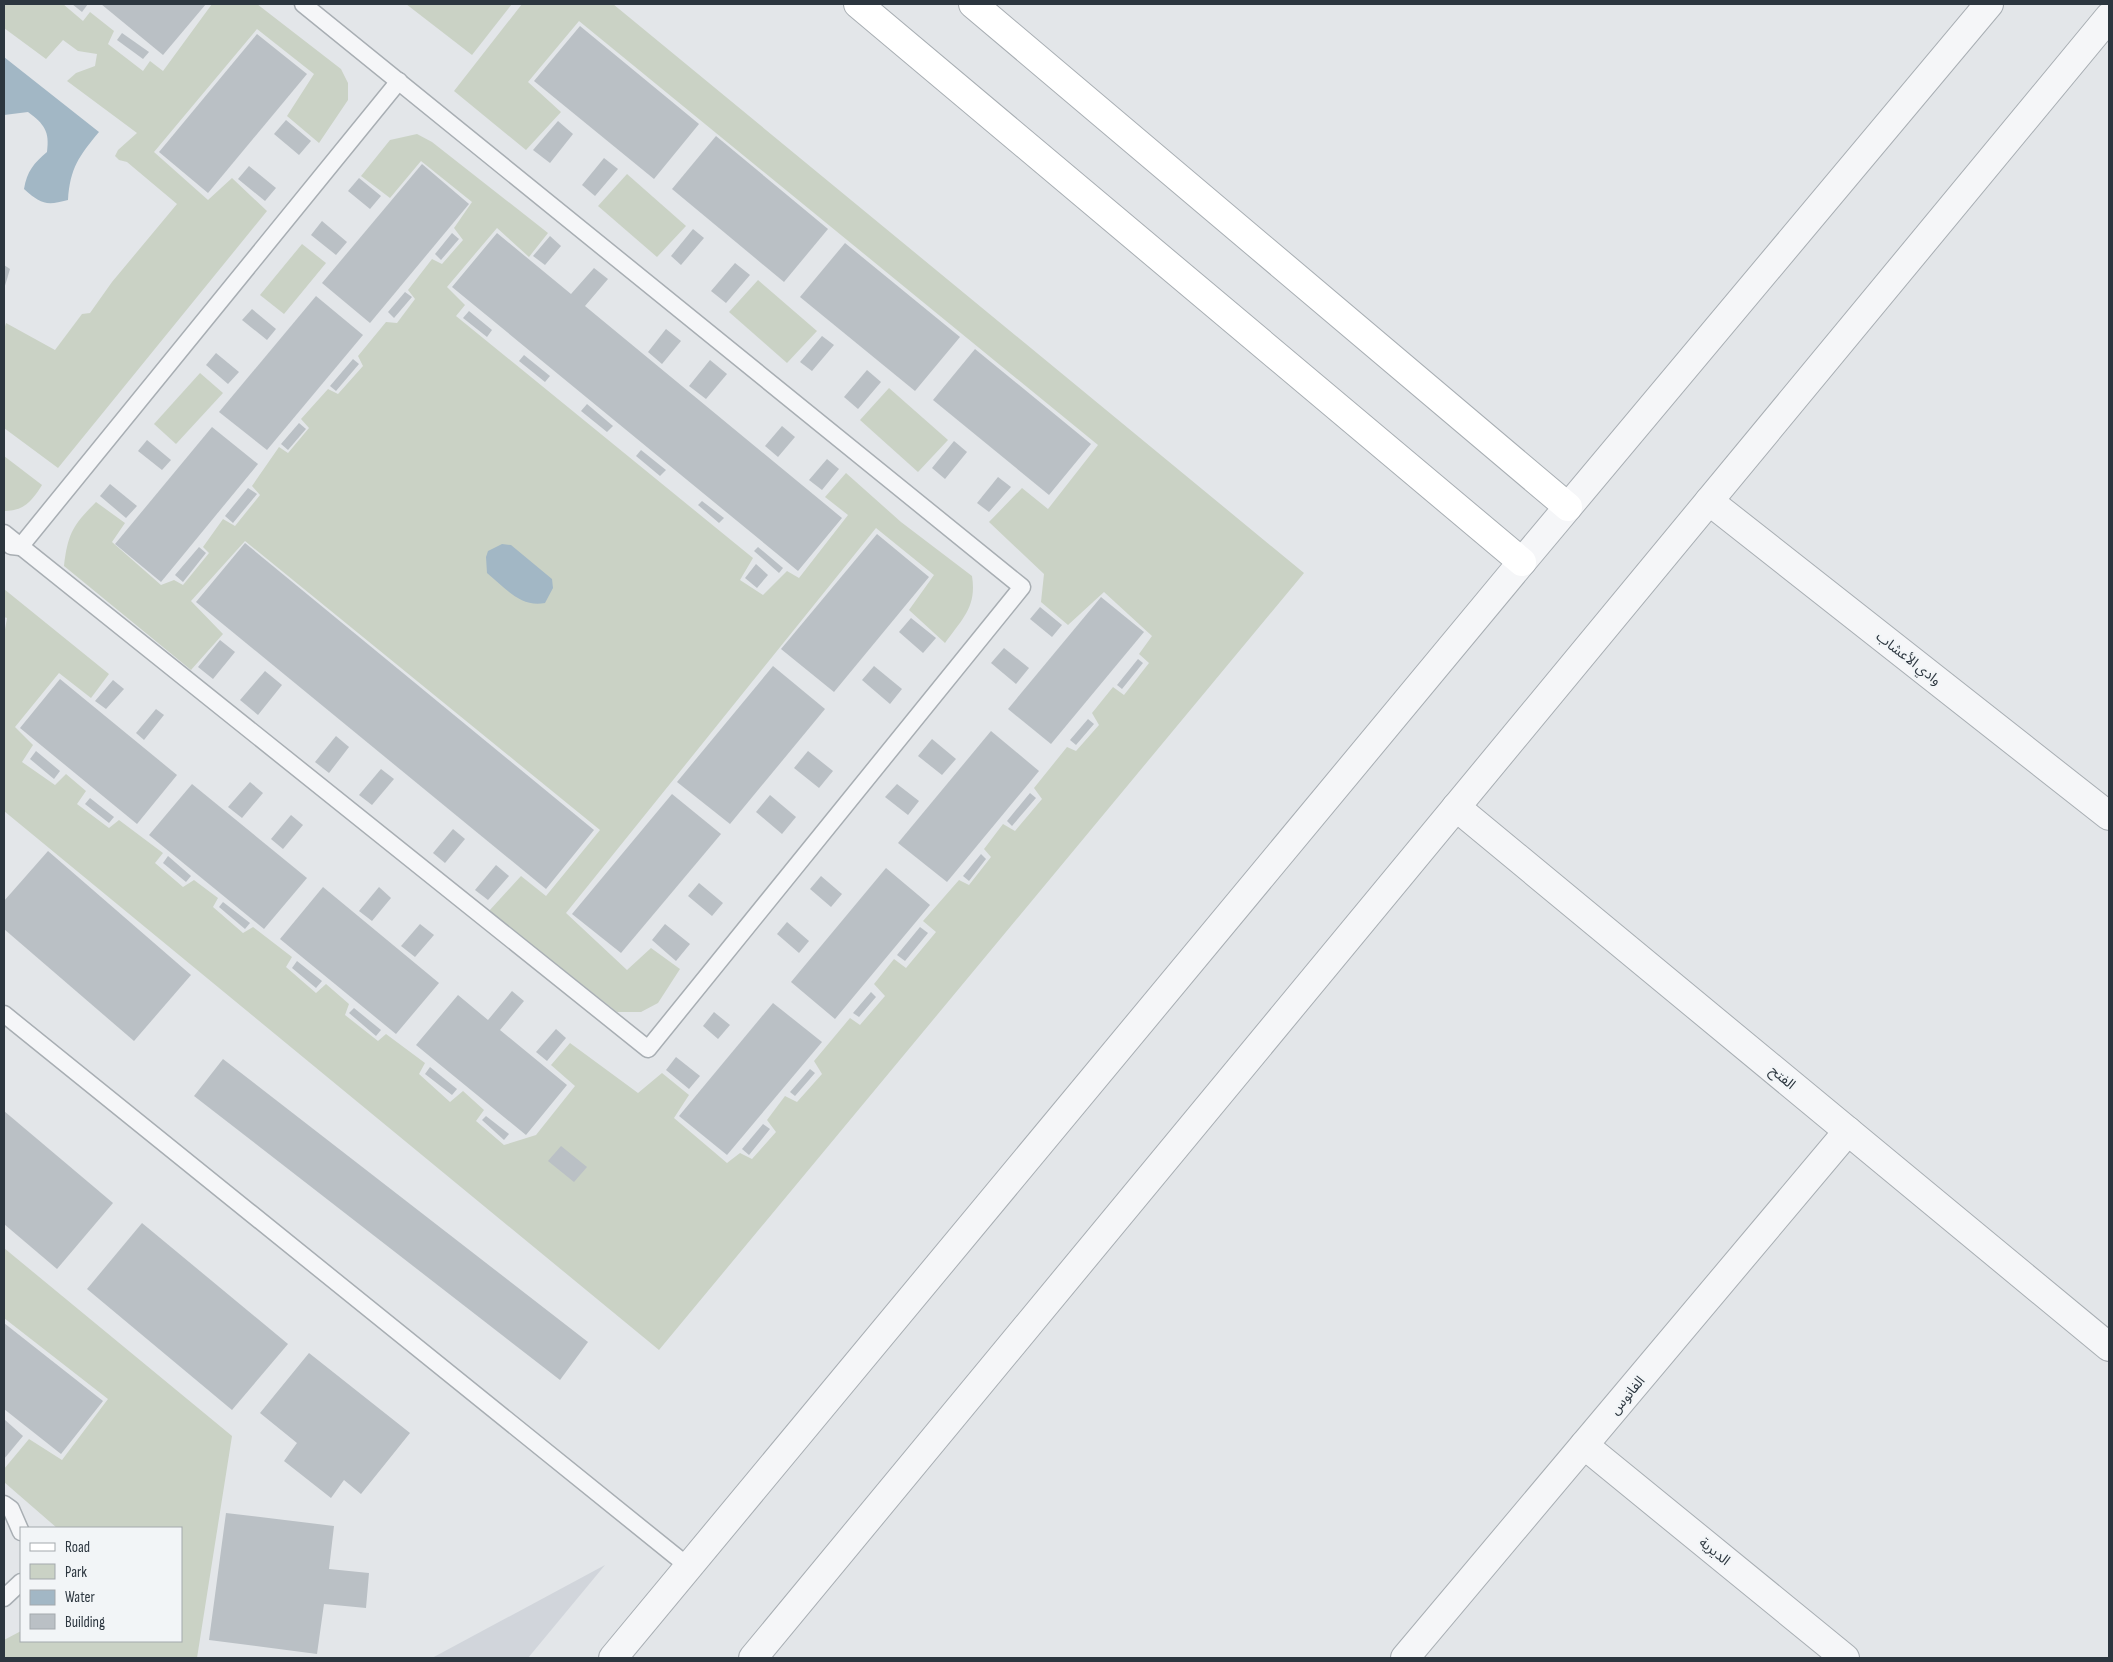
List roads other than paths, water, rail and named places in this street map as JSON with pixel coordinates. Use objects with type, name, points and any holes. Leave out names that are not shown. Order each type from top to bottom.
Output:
[{"type":"street","points":[[858,4],[1522,562]]},
{"type":"street","points":[[973,4],[1568,507]]},
{"type":"street","points":[[613,1658],[1522,562],[1989,4]]},
{"type":"street","points":[[753,1658],[2109,17]]},
{"type":"street","name":"وادي الأعشاب","points":[[1709,501],[2109,816]]},
{"type":"street","name":"الفتح","points":[[1456,807],[2109,1347]]},
{"type":"street","name":"الفانوس","points":[[1405,1658],[1848,1131]]},
{"type":"street","name":"الديرية","points":[[1584,1445],[1845,1658]]},
{"type":"lane","points":[[4,533],[12,546],[648,1049],[1022,587],[304,4]]},
{"type":"lane","points":[[12,546],[399,81]]},
{"type":"lane","points":[[4,1014],[689,1567]]},
{"type":"lane","points":[[4,1504],[11,1509],[20,1530]]},
{"type":"lane","points":[[4,1598],[20,1583]]},
{"type":"water","points":[[4,57],[99,132],[86,148],[73,171],[68,200],[54,203],[40,201],[24,189],[32,168],[47,152],[48,139],[42,124],[28,112],[4,115]]},
{"type":"water","points":[[502,544],[511,545],[552,579],[553,588],[545,603],[528,603],[521,600],[487,573],[486,557],[488,551]]}]
